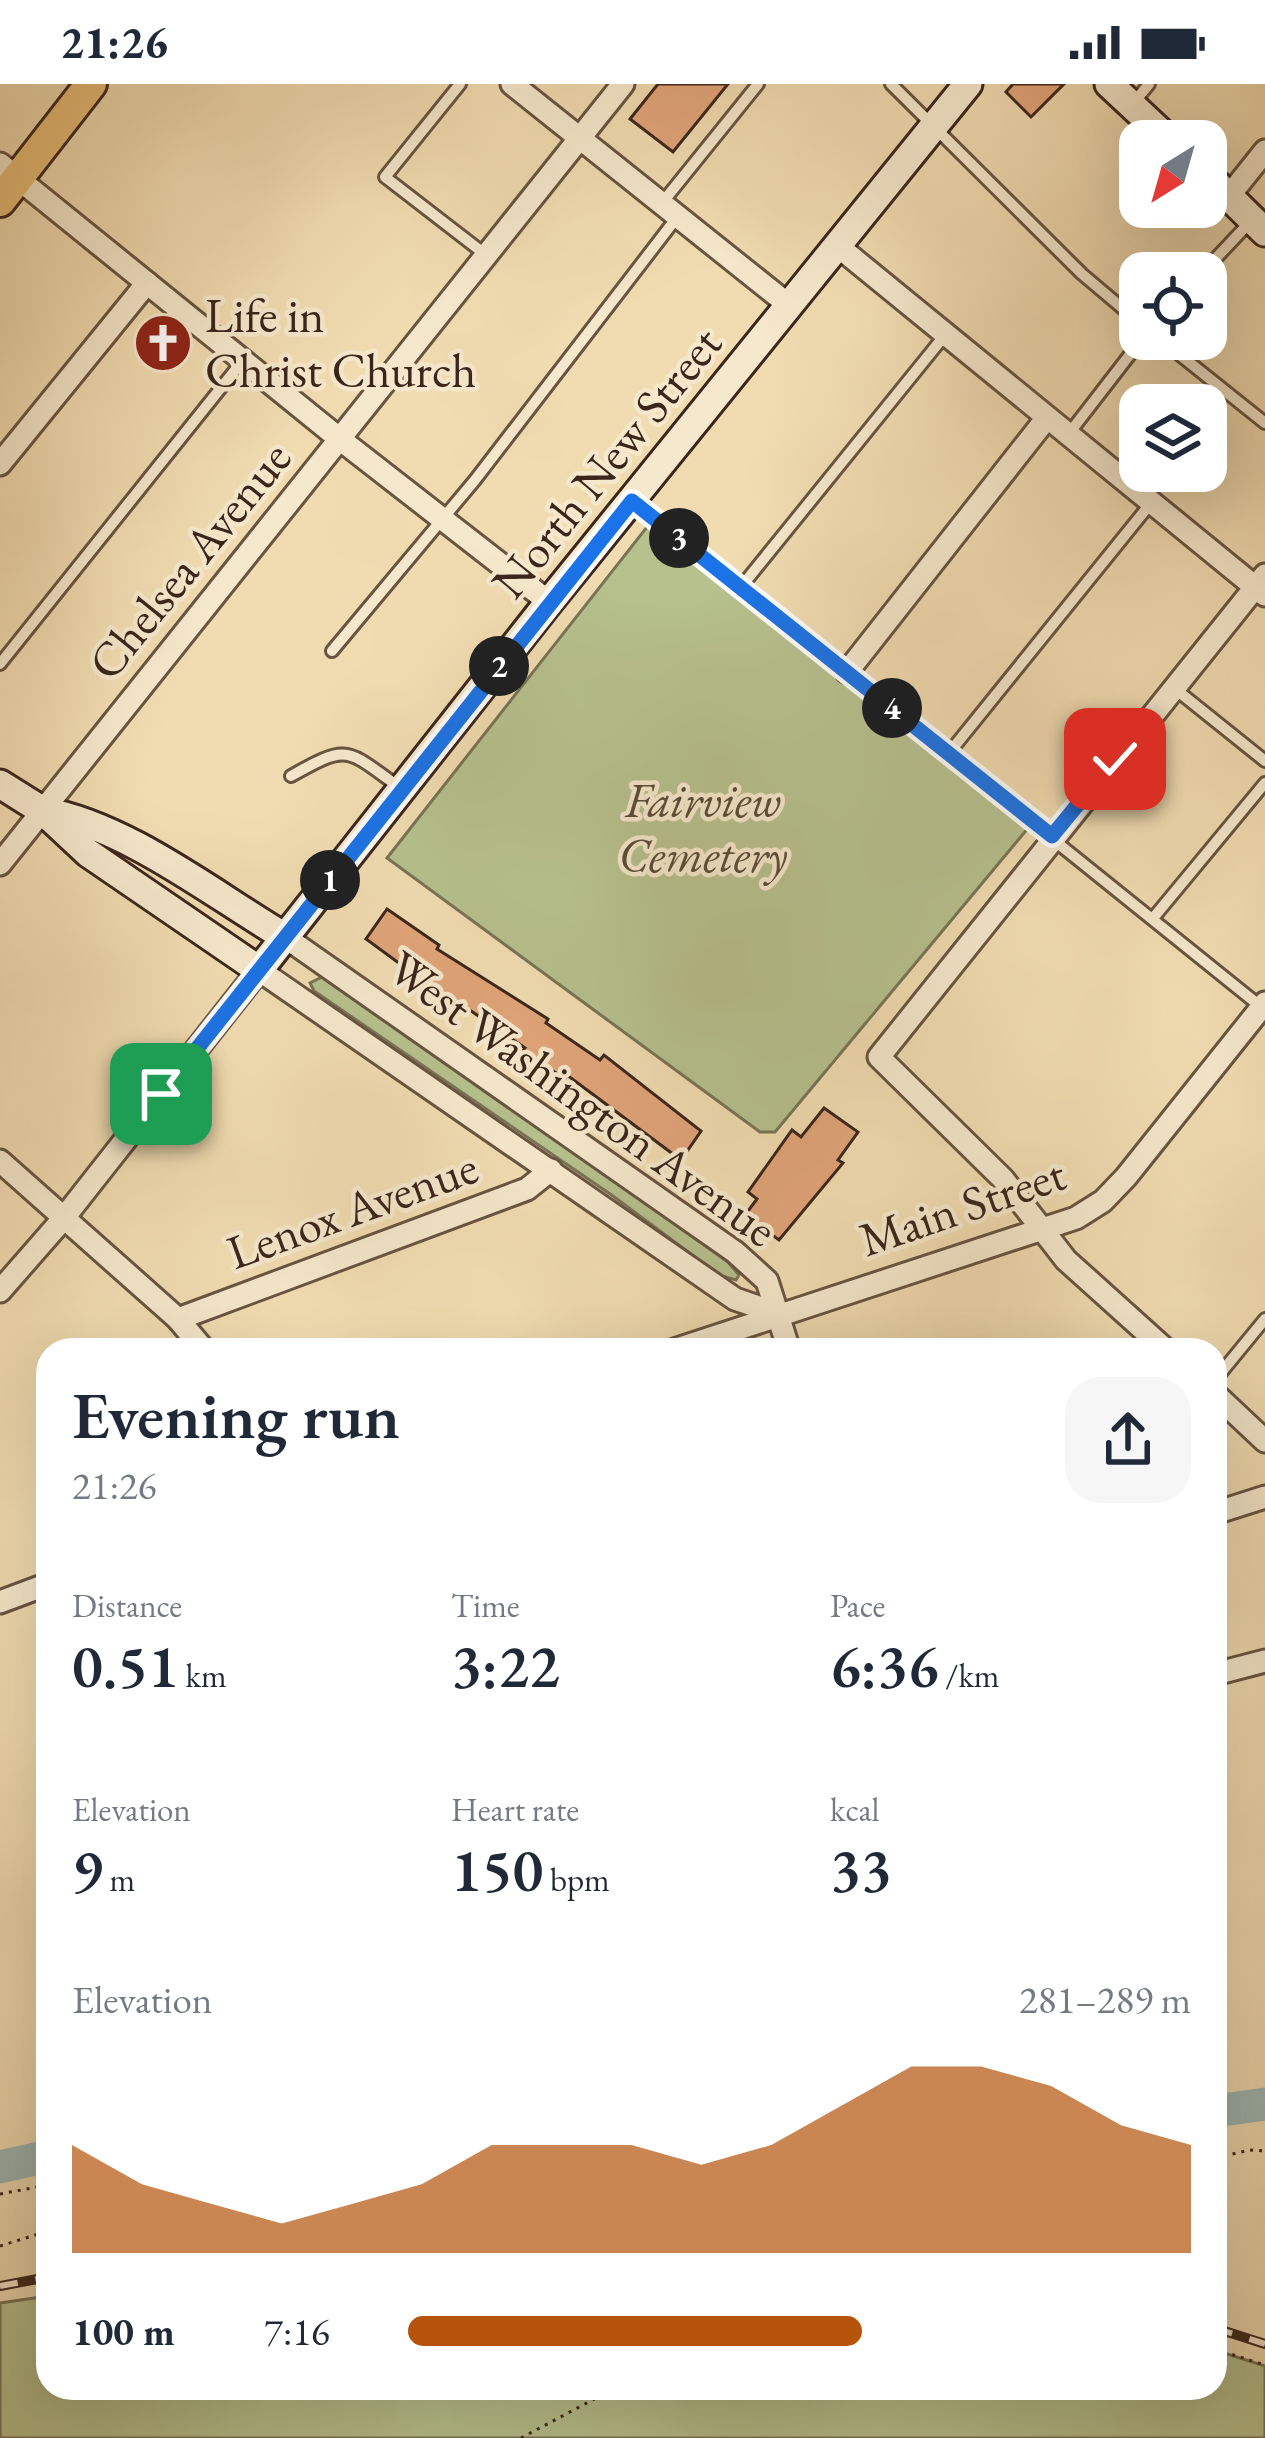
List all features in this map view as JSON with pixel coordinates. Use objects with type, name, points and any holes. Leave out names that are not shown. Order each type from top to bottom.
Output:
[{"type":"main road","points":[[6,181],[91,84]]},
{"type":"street","points":[[512,84],[790,306]]},
{"type":"street","name":"Chelsea Avenue","points":[[0,864],[622,84]]},
{"type":"street","name":"North New Street","points":[[0,1291],[63,1219],[549,602],[968,84]]},
{"type":"street","points":[[1109,84],[1140,95]]},
{"type":"street","points":[[1259,225],[1229,196],[1265,151]]},
{"type":"street","points":[[6,181],[147,283],[549,602]]},
{"type":"street","points":[[839,247],[1067,436],[1262,586],[1052,836],[879,1057],[966,1139],[1043,1226],[1066,1260],[1153,1338]]},
{"type":"street","points":[[0,464],[147,283]]},
{"type":"street","points":[[847,672],[1046,419]]},
{"type":"street","points":[[0,784],[43,811],[88,853],[259,970]]},
{"type":"street","points":[[43,811],[80,818],[125,840],[285,938]]},
{"type":"street","name":"West Washington Avenue","points":[[285,938],[735,1252],[766,1281],[776,1313]]},
{"type":"street","name":"West Washington Avenue","points":[[259,970],[735,1300],[776,1313]]},
{"type":"street","name":"Main Street","points":[[707,1338],[1076,1218],[1103,1201],[1263,1005]]},
{"type":"street","points":[[0,1161],[194,1338]]},
{"type":"street","name":"Lenox Avenue","points":[[178,1319],[527,1189],[551,1170]]},
{"type":"street","points":[[776,1313],[785,1338]]},
{"type":"street","points":[[1227,1405],[1265,1441]]},
{"type":"street","points":[[1227,1509],[1265,1497]]},
{"type":"street","points":[[0,1602],[36,1588]]},
{"type":"street","points":[[1227,1671],[1265,1660]]},
{"type":"lane","points":[[460,84],[385,177],[486,255]]},
{"type":"lane","points":[[332,651],[498,451],[758,84]]},
{"type":"lane","points":[[891,84],[1119,305]]},
{"type":"lane","points":[[1227,252],[1259,225]]},
{"type":"lane","points":[[740,587],[945,335]]},
{"type":"lane","points":[[0,664],[244,359]]},
{"type":"lane","points":[[1067,436],[1126,360]]},
{"type":"lane","points":[[1186,360],[1265,423]]},
{"type":"lane","points":[[632,501],[1263,1005]]},
{"type":"lane","points":[[949,753],[1151,503]]},
{"type":"lane","points":[[1173,688],[1265,761]]},
{"type":"lane","points":[[291,776],[333,752],[346,752],[402,789]]},
{"type":"lane","points":[[1154,917],[1265,783]]},
{"type":"lane","points":[[1227,1365],[1265,1319]]},
{"type":"path","points":[[1227,2156],[1265,2150]]},
{"type":"path","points":[[0,2194],[36,2187]]},
{"type":"path","points":[[0,2246],[36,2235]]},
{"type":"path","points":[[1227,2353],[1265,2365]]},
{"type":"path","points":[[521,2438],[592,2400]]},
{"type":"green space","name":"Fairview Cemetery","points":[[654,518],[1034,821],[775,1132],[760,1132],[387,858]]},
{"type":"green space","points":[[322,977],[557,1137],[728,1262],[739,1275],[736,1280],[719,1275],[613,1196],[314,991],[310,983]]},
{"type":"green space","points":[[36,2298],[36,2400],[1227,2400],[1227,2354],[1265,2366],[1265,2438],[0,2438],[0,2303]]},
{"type":"building","points":[[658,84],[728,84],[673,152],[630,119]]},
{"type":"building","points":[[1013,84],[1064,84],[1031,117],[1006,92]]},
{"type":"building","points":[[387,909],[439,945],[437,949],[548,1019],[546,1023],[600,1060],[604,1055],[701,1131],[681,1160],[567,1075],[565,1079],[523,1051],[525,1048],[366,939]]},
{"type":"building","points":[[824,1108],[858,1132],[838,1160],[843,1163],[779,1240],[745,1215],[757,1199],[748,1192],[792,1130],[801,1137]]},
{"type":"waterway","points":[[1227,2109],[1265,2104]]},
{"type":"waterway","points":[[0,2167],[36,2159]]},
{"type":"railway","points":[[0,2286],[36,2279]]},
{"type":"railway","points":[[1227,2332],[1265,2344]]},
{"type":"place","name":"Life in Christ Church","points":[[163,343]]},
{"type":"route","points":[[161,1094],[632,501],[1052,836],[1115,759]]}]
